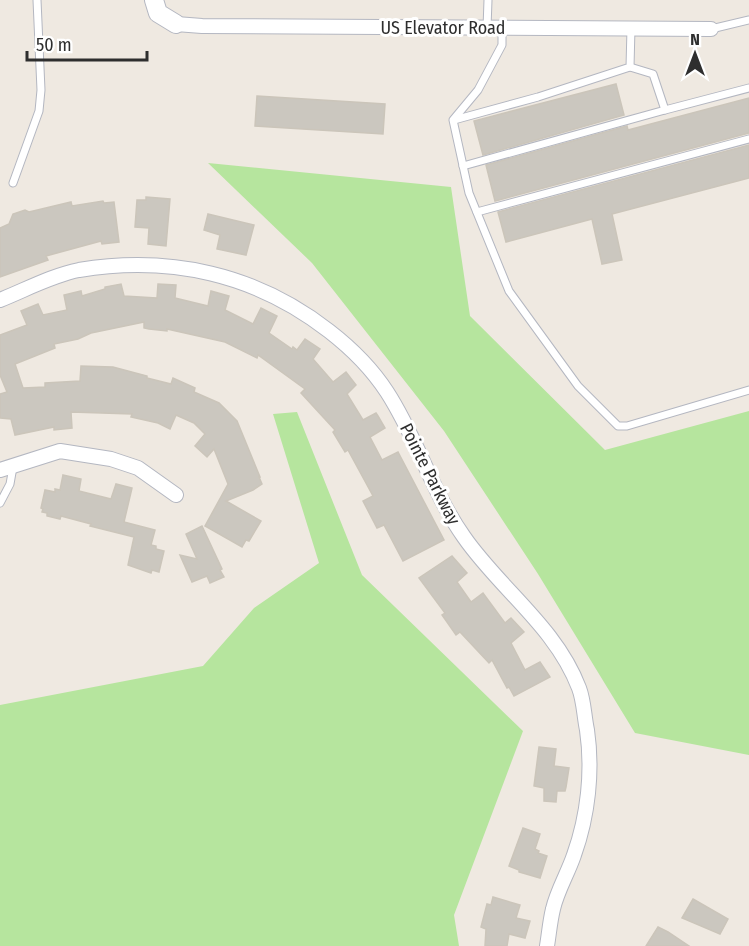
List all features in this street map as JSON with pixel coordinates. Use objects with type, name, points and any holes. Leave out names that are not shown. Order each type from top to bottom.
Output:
[{"type":"street","points":[[154,0],[158,13],[176,24]]},
{"type":"street","name":"US Elevator Road","points":[[176,24],[711,29]]},
{"type":"street","name":"Pointe Parkway","points":[[0,300],[79,270],[148,266],[209,272],[249,284],[287,302],[342,342],[373,374],[396,408],[445,509],[466,540],[554,641],[579,689],[588,742],[587,797],[578,841],[553,907],[548,946]]},
{"type":"street","points":[[6,468],[60,451],[111,459],[138,468],[176,495]]},
{"type":"lane","points":[[13,183],[39,111],[41,90],[37,0]]},
{"type":"lane","points":[[487,28],[488,0]]},
{"type":"lane","points":[[711,29],[749,20]]},
{"type":"lane","points":[[453,120],[478,90],[502,45],[502,28]]},
{"type":"lane","points":[[630,67],[631,28]]},
{"type":"lane","points":[[453,120],[538,97],[630,67],[653,74],[665,110]]},
{"type":"lane","points":[[463,166],[749,88]]},
{"type":"lane","points":[[453,120],[469,193],[509,291],[578,386],[618,426],[627,426],[749,390]]},
{"type":"lane","points":[[477,212],[749,139]]},
{"type":"lane","points":[[0,503],[10,484],[6,468]]},
{"type":"green space","points":[[208,163],[451,187],[470,316],[605,450],[749,411],[749,755],[635,733],[538,574],[444,431],[312,263]]},
{"type":"green space","points":[[297,412],[362,575],[523,731],[454,915],[459,946],[0,946],[0,705],[203,666],[254,608],[319,563],[273,414]]},
{"type":"building","points":[[616,84],[624,115],[483,155],[474,121]]},
{"type":"building","points":[[257,96],[385,104],[383,134],[255,126]]},
{"type":"building","points":[[749,98],[749,133],[495,201],[486,165],[627,126],[628,130]]},
{"type":"building","points":[[749,145],[749,178],[612,214],[622,260],[602,264],[592,219],[506,242],[498,212]]},
{"type":"building","points":[[146,197],[170,199],[166,246],[148,244],[149,228],[135,227],[137,200],[146,200]]},
{"type":"building","points":[[103,201],[104,203],[114,202],[119,242],[102,244],[101,241],[46,256],[48,260],[0,277],[0,228],[9,224],[13,214],[71,202],[72,206]]},
{"type":"building","points":[[208,214],[254,225],[246,255],[217,249],[220,235],[204,230]]},
{"type":"building","points":[[121,284],[124,296],[157,298],[158,284],[176,285],[175,298],[208,306],[211,291],[229,296],[225,310],[253,324],[261,308],[277,316],[269,333],[292,349],[293,347],[297,350],[305,339],[320,349],[313,359],[333,382],[346,372],[356,385],[347,394],[363,420],[376,413],[378,416],[385,428],[370,437],[382,460],[398,452],[444,540],[403,561],[384,525],[377,528],[363,501],[373,496],[348,450],[345,452],[333,432],[335,430],[301,393],[305,389],[258,355],[257,358],[225,342],[167,329],[167,331],[144,328],[144,322],[91,333],[78,339],[54,344],[55,348],[15,364],[23,388],[45,387],[45,383],[80,381],[81,366],[113,367],[171,384],[173,378],[195,388],[194,392],[219,403],[237,421],[262,484],[226,501],[261,521],[249,541],[246,540],[242,547],[205,526],[228,484],[214,449],[207,457],[195,446],[205,434],[194,423],[176,415],[170,429],[158,423],[131,417],[132,414],[71,412],[72,428],[54,430],[54,427],[15,435],[11,419],[0,418],[0,394],[7,392],[0,375],[0,335],[27,325],[21,311],[38,304],[43,315],[67,310],[64,295],[81,291],[82,296],[105,289],[105,287]]},
{"type":"building","points":[[63,475],[81,479],[79,491],[111,499],[116,484],[132,488],[124,522],[155,530],[151,545],[164,551],[159,572],[152,570],[151,573],[128,565],[134,537],[61,516],[60,519],[47,516],[47,513],[42,512],[45,490],[55,492],[55,489],[60,490]]},
{"type":"building","points":[[202,526],[224,577],[210,583],[207,576],[192,582],[180,555],[197,559],[186,534]]},
{"type":"building","points":[[452,556],[467,573],[457,582],[471,602],[483,593],[505,623],[511,618],[524,632],[511,643],[525,670],[540,662],[550,677],[514,696],[509,687],[507,688],[492,660],[489,663],[460,632],[456,635],[442,615],[445,613],[419,578]]},
{"type":"building","points":[[539,747],[556,749],[554,766],[569,768],[565,791],[557,791],[556,802],[544,801],[544,788],[534,786]]},
{"type":"building","points":[[523,828],[540,834],[535,849],[539,851],[538,853],[547,856],[540,878],[519,872],[509,866]]},
{"type":"building","points":[[493,897],[520,905],[516,918],[530,921],[525,938],[509,934],[507,946],[485,946],[486,929],[481,927],[487,904],[491,905]]},
{"type":"building","points":[[693,899],[728,919],[720,934],[682,918]]},
{"type":"building","points":[[658,927],[668,932],[689,946],[646,946]]}]
